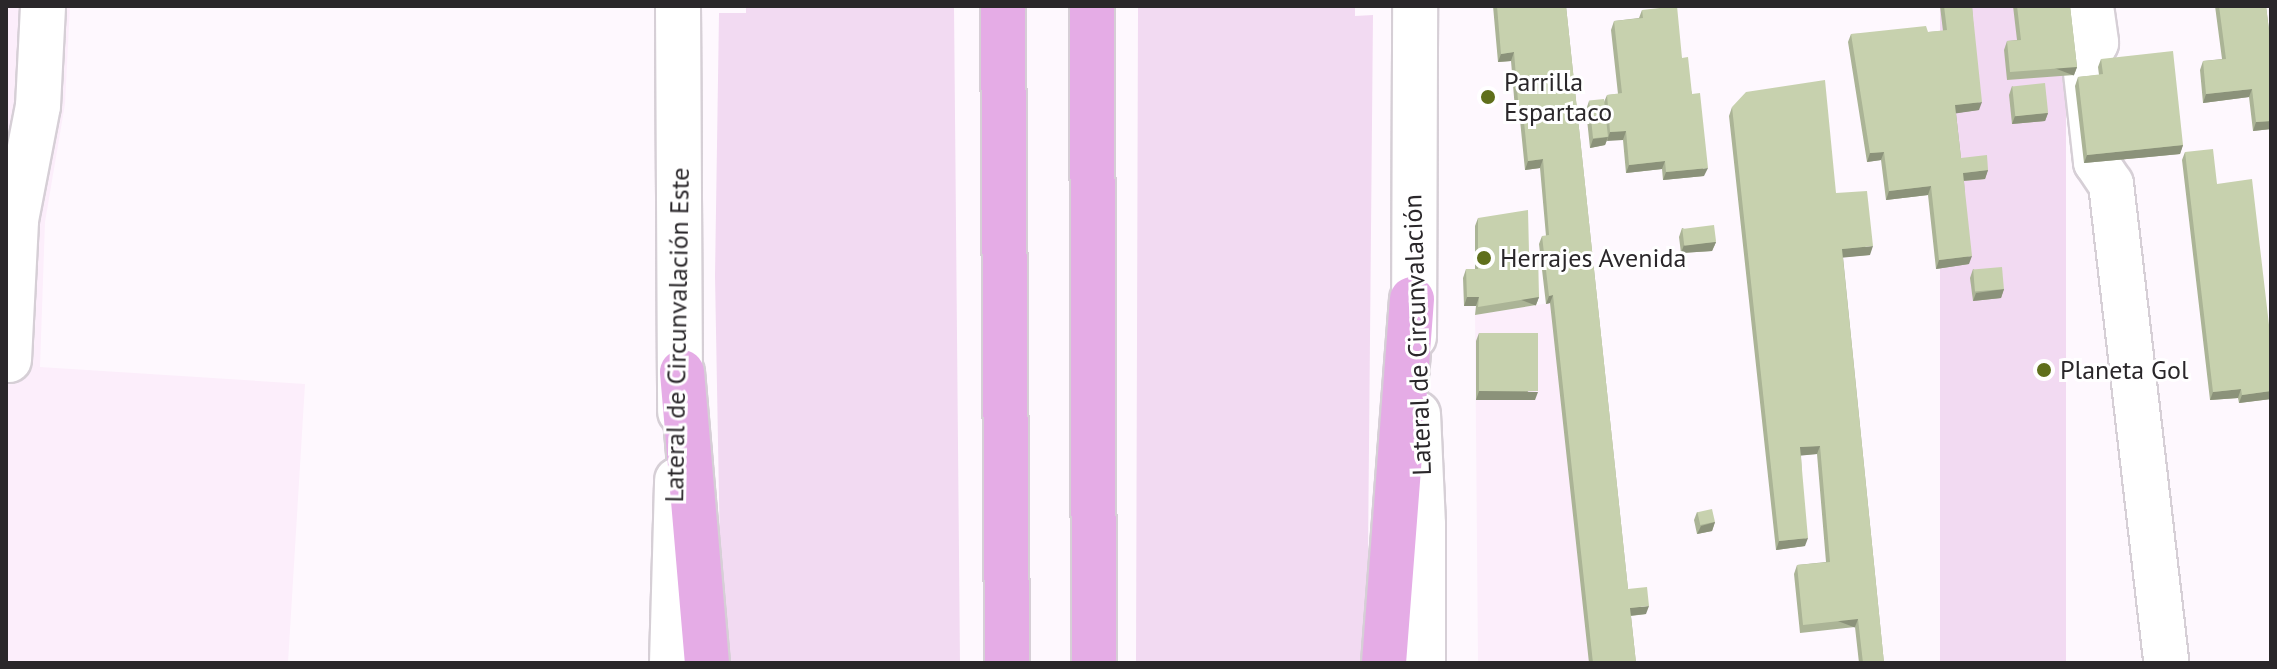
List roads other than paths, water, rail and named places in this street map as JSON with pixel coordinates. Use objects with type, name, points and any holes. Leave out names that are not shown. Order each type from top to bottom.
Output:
[{"type":"highway","points":[[1003,6],[1007,663]]},
{"type":"highway","points":[[1092,6],[1094,663]]},
{"type":"highway","points":[[1384,663],[1391,533],[1412,299]]},
{"type":"highway","points":[[682,372],[707,663]]},
{"type":"street","points":[[9,360],[16,220],[38,106],[43,6]]},
{"type":"street","name":"Lateral de Circunvalación Este","points":[[672,663],[682,372],[678,6]]},
{"type":"street","name":"Lateral de Circunvalación","points":[[1415,6],[1412,299],[1423,525],[1423,663]]},
{"type":"street","points":[[2091,6],[2096,43],[2085,64],[2096,162],[2111,184],[2166,663]]},
{"type":"place","name":"Parrilla Espartaco","points":[[1488,97]]},
{"type":"place","name":"Herrajes Avenida","points":[[1484,258]]},
{"type":"place","name":"Planeta Gol","points":[[2044,370]]}]
